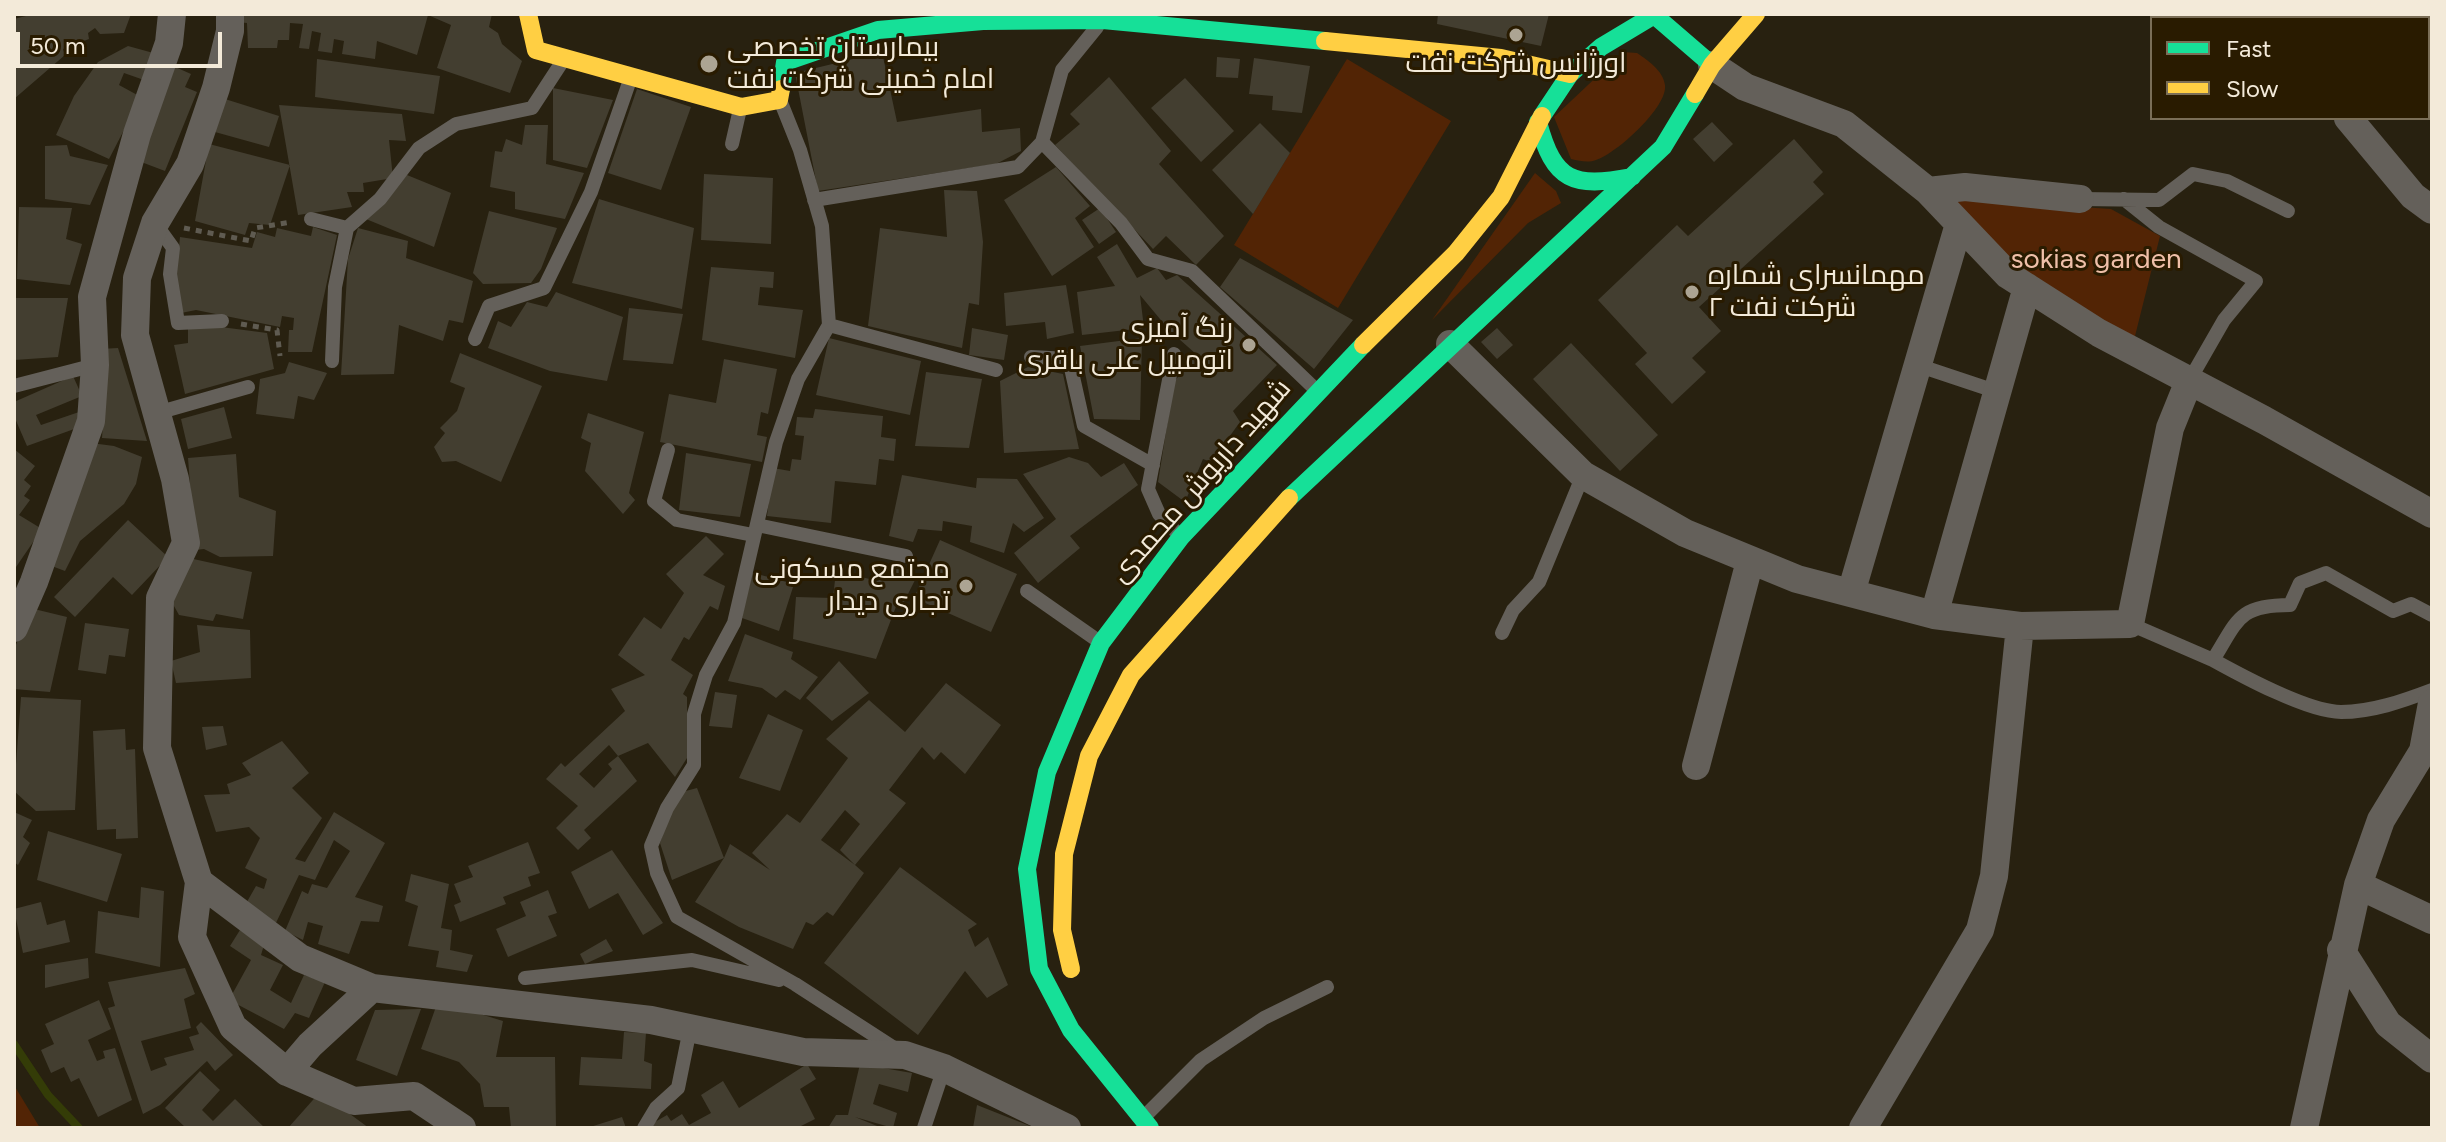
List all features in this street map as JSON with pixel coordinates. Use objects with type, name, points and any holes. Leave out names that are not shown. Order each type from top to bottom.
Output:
[{"type":"main road","points":[[528,14],[536,50],[741,107],[779,100],[785,62],[878,30],[983,21],[1103,20],[1501,58],[1570,74]]},
{"type":"main road","points":[[1076,991],[1062,930],[1064,854],[1089,756],[1131,675],[1287,500],[1663,147],[1712,65],[1756,14]]},
{"type":"main road","points":[[1655,15],[1712,65]]},
{"type":"main road","name":"شهید داریوش محمدی","points":[[1138,1125],[1108,1077],[1071,1030],[1039,969],[1027,869],[1047,772],[1101,643],[1181,537],[1317,391],[1456,253],[1501,197],[1538,122],[1570,74],[1601,47],[1655,15]]},
{"type":"main road","points":[[1538,122],[1546,158],[1558,172],[1577,181],[1601,184],[1632,177]]},
{"type":"main road","name":"شهید داریوش محمدی","points":[[1086,1020],[1108,1077]]},
{"type":"street","points":[[14,628],[91,421],[95,365],[92,297],[128,164],[169,43],[172,14]]},
{"type":"street","points":[[230,14],[230,31],[216,88],[190,164],[155,223],[137,278],[135,335],[175,479],[186,543],[160,598],[157,748],[199,882],[192,937],[233,1027],[287,1072],[354,1101],[414,1096],[462,1128]]},
{"type":"street","points":[[1712,65],[1745,87],[1844,124],[1928,191],[2008,275],[2099,333],[2432,514]]},
{"type":"street","points":[[2350,120],[2413,196],[2432,210]]},
{"type":"street","points":[[1928,191],[1965,187],[2080,199]]},
{"type":"street","points":[[1851,593],[1959,224]]},
{"type":"street","points":[[1934,615],[1995,391],[2027,287]]},
{"type":"street","points":[[1450,344],[1583,475],[1685,533],[1797,579],[1934,615],[2020,626],[2130,624],[2170,428],[2189,381]]},
{"type":"street","points":[[1696,766],[1750,561]]},
{"type":"street","points":[[1863,1128],[1980,930],[1994,876],[2020,626]]},
{"type":"street","points":[[2304,1128],[2341,950],[2358,885],[2381,820],[2423,751],[2432,703]]},
{"type":"street","points":[[199,882],[300,958],[372,988],[651,1020],[803,1052],[905,1055],[944,1068],[1067,1128]]},
{"type":"street","points":[[2358,885],[2432,920]]},
{"type":"street","points":[[2341,950],[2388,1024],[2432,1059]]},
{"type":"street","points":[[287,1072],[310,1045],[372,988]]},
{"type":"lane","points":[[814,200],[1018,167],[1042,142],[1062,70],[1103,20]]},
{"type":"lane","points":[[332,361],[335,287],[347,228],[380,199],[419,148],[456,124],[532,108],[565,58]]},
{"type":"lane","points":[[475,339],[489,306],[544,288],[591,192],[631,77]]},
{"type":"lane","points":[[779,100],[822,226],[829,325],[798,379],[776,442],[734,623],[706,675],[694,714],[694,765],[667,808],[651,846],[657,873],[677,917],[795,984],[905,1055]]},
{"type":"lane","points":[[732,144],[741,107]]},
{"type":"lane","points":[[1042,142],[1121,223],[1148,259],[1192,271],[1317,391]]},
{"type":"lane","points":[[2080,199],[2159,200],[2193,174],[2227,181],[2288,211]]},
{"type":"lane","points":[[2124,199],[2159,227],[2256,281],[2224,320],[2189,381]]},
{"type":"lane","points":[[311,219],[347,228]]},
{"type":"lane","points":[[155,223],[173,248],[170,274],[178,323],[222,321]]},
{"type":"lane","points":[[829,325],[996,370]]},
{"type":"lane","points":[[1174,354],[1148,489],[1159,514],[1181,537]]},
{"type":"lane","points":[[1031,357],[1069,359],[1084,426],[1153,465]]},
{"type":"lane","points":[[14,386],[95,365]]},
{"type":"lane","points":[[1917,365],[1995,391]]},
{"type":"lane","points":[[157,413],[248,387]]},
{"type":"lane","points":[[668,450],[654,501],[677,520],[906,556]]},
{"type":"lane","points":[[1502,633],[1513,610],[1539,582],[1583,475]]},
{"type":"lane","points":[[2213,660],[2240,616],[2259,605],[2290,605],[2300,583],[2326,573],[2393,611],[2411,604],[2432,615]]},
{"type":"lane","points":[[1027,591],[1101,643]]},
{"type":"lane","points":[[2130,624],[2213,660],[2269,690],[2339,713],[2394,704],[2432,690]]},
{"type":"lane","points":[[525,978],[692,960],[795,984]]},
{"type":"lane","points":[[1138,1125],[1201,1060],[1264,1018],[1327,987]]},
{"type":"lane","points":[[644,1128],[656,1108],[678,1088],[690,1029]]},
{"type":"lane","points":[[924,1128],[944,1068]]},
{"type":"path","points":[[155,223],[251,241],[255,228],[311,219]]},
{"type":"path","points":[[222,321],[277,330],[280,356]]},
{"type":"green space","points":[[1623,52],[1637,53],[1654,66],[1664,80],[1664,94],[1650,117],[1616,149],[1593,161],[1571,159],[1554,117]]},
{"type":"green space","points":[[1347,59],[1451,121],[1338,308],[1234,245]]},
{"type":"green space","points":[[1535,173],[1556,191],[1561,203],[1528,223],[1432,320]]},
{"type":"green space","name":"sokias garden","points":[[1948,198],[2111,209],[2160,236],[2133,344],[2014,269]]},
{"type":"green space","points":[[14,1085],[40,1128],[14,1128]]},
{"type":"building","points":[[34,14],[131,14],[124,33],[100,34],[95,28],[88,33],[89,39],[63,49],[65,55],[14,99],[14,19]]},
{"type":"building","points":[[237,14],[492,14],[489,27],[498,33],[502,44],[522,61],[510,93],[437,68],[451,25],[428,15],[417,55],[377,41],[375,59],[342,54],[344,41],[334,39],[332,53],[318,51],[321,33],[312,31],[309,49],[299,48],[303,24],[290,23],[289,40],[278,40],[277,48],[248,48],[247,23],[237,22]]},
{"type":"building","name":"اورژانس شرکت نفت","points":[[1438,14],[1549,14],[1541,46],[1437,24]]},
{"type":"building","points":[[128,46],[157,54],[144,80],[124,73],[119,85],[141,97],[109,159],[56,135],[74,96],[98,62]]},
{"type":"building","points":[[882,52],[897,122],[981,109],[982,132],[1020,128],[1021,151],[996,164],[818,191],[795,73]]},
{"type":"building","points":[[1217,57],[1240,59],[1238,78],[1216,77]]},
{"type":"building","points":[[1254,58],[1310,66],[1302,113],[1272,110],[1273,96],[1249,94]]},
{"type":"building","points":[[317,59],[440,76],[434,114],[315,97]]},
{"type":"building","points":[[173,66],[191,74],[185,87],[197,92],[165,171],[136,160]]},
{"type":"building","points":[[1109,77],[1171,151],[1159,164],[1224,236],[1196,265],[1166,236],[1153,249],[1055,145],[1080,124],[1070,114]]},
{"type":"building","points":[[1185,78],[1234,131],[1201,162],[1151,108]]},
{"type":"building","points":[[553,88],[613,100],[587,168],[553,160]]},
{"type":"building","points":[[637,89],[691,107],[661,190],[608,173]]},
{"type":"building","points":[[225,99],[279,116],[269,147],[215,132]]},
{"type":"building","points":[[279,105],[402,114],[406,141],[389,140],[393,178],[363,183],[364,192],[347,192],[352,207],[298,215]]},
{"type":"building","points":[[1712,122],[1733,144],[1714,162],[1693,139]]},
{"type":"building","points":[[1260,123],[1290,153],[1253,214],[1212,170]]},
{"type":"building","points":[[525,125],[548,125],[546,164],[584,173],[565,219],[515,209],[515,192],[490,187],[495,151],[502,152],[506,139],[522,145]]},
{"type":"building","points":[[1794,139],[1823,172],[1813,182],[1824,194],[1699,307],[1721,331],[1692,358],[1706,372],[1672,404],[1635,364],[1647,353],[1598,300],[1677,225],[1688,236]]},
{"type":"building","points":[[209,144],[290,165],[270,225],[249,223],[245,235],[195,221]]},
{"type":"building","points":[[67,145],[70,156],[108,165],[90,205],[45,199],[45,146]]},
{"type":"building","points":[[1056,167],[1090,206],[1075,218],[1094,247],[1052,276],[1004,200]]},
{"type":"building","points":[[704,174],[773,178],[771,244],[701,240]]},
{"type":"building","points":[[407,175],[451,193],[434,247],[366,219]]},
{"type":"building","points":[[944,190],[977,191],[983,242],[979,305],[969,303],[962,348],[868,326],[880,228],[947,237]]},
{"type":"building","points":[[599,199],[694,228],[682,309],[572,283]]},
{"type":"building","points":[[19,207],[72,208],[66,239],[82,244],[70,285],[17,279]]},
{"type":"building","points":[[1100,208],[1116,232],[1099,244],[1082,220]]},
{"type":"building","points":[[489,211],[557,228],[541,269],[531,283],[483,284],[473,273]]},
{"type":"building","points":[[313,227],[337,235],[312,352],[288,352],[289,330],[293,330],[294,318],[282,316],[280,327],[196,310],[181,313],[176,278],[180,237],[252,248],[257,232],[275,237],[277,228],[311,236]]},
{"type":"building","points":[[358,228],[408,241],[406,258],[473,281],[463,323],[449,320],[443,341],[399,325],[394,374],[341,375],[348,259]]},
{"type":"building","points":[[1117,244],[1137,278],[1157,268],[1166,280],[1177,275],[1277,365],[1233,411],[1240,422],[1211,462],[1203,459],[1185,502],[1158,482],[1174,382],[1196,354],[1170,331],[1140,295],[1144,328],[1082,335],[1077,292],[1115,286],[1097,257]]},
{"type":"building","points":[[1240,258],[1353,320],[1314,369],[1220,287]]},
{"type":"building","points":[[711,267],[774,272],[773,288],[760,287],[758,305],[803,310],[795,358],[702,340]]},
{"type":"building","points":[[1066,285],[1074,333],[1047,339],[1045,322],[1006,326],[1004,293]]},
{"type":"building","points":[[556,292],[623,317],[607,381],[550,371],[488,348],[498,321],[511,327],[527,302],[547,307]]},
{"type":"building","points":[[14,298],[68,298],[58,357],[14,360]]},
{"type":"building","points":[[629,308],[683,314],[673,364],[623,360]]},
{"type":"building","points":[[221,327],[267,333],[274,369],[185,394],[174,345],[188,343],[188,328]]},
{"type":"building","points":[[972,328],[1008,335],[1004,360],[969,355]]},
{"type":"building","points":[[1497,328],[1513,345],[1497,359],[1481,342]]},
{"type":"building","points":[[829,338],[921,361],[910,415],[816,395]]},
{"type":"building","points":[[1142,338],[1140,420],[1094,419],[1080,346]]},
{"type":"building","points":[[1571,343],[1658,435],[1620,471],[1533,379]]},
{"type":"building","points":[[118,348],[147,441],[102,438],[105,389],[100,349]]},
{"type":"building","points":[[460,353],[542,386],[501,482],[456,461],[442,462],[434,447],[445,433],[440,428],[457,411],[465,388],[450,382]]},
{"type":"building","points":[[724,359],[777,369],[768,414],[761,412],[757,435],[767,437],[762,462],[660,442],[669,394],[716,403]]},
{"type":"building","points":[[289,362],[327,373],[314,400],[298,396],[294,419],[256,414],[260,379],[285,373]]},
{"type":"building","points":[[1028,367],[1063,374],[1079,449],[1004,453],[1000,381]]},
{"type":"building","points":[[926,372],[982,379],[969,448],[915,446]]},
{"type":"building","points":[[73,376],[82,396],[36,415],[41,425],[79,412],[77,428],[27,446],[14,416],[14,402]]},
{"type":"building","points":[[224,407],[232,438],[188,449],[181,419]]},
{"type":"building","points":[[815,409],[883,416],[881,437],[896,439],[894,461],[879,459],[876,485],[835,481],[831,523],[767,516],[773,468],[790,471],[792,459],[801,460],[804,436],[795,435],[797,417],[813,418]]},
{"type":"building","points":[[588,413],[644,432],[629,493],[635,500],[623,514],[585,471],[591,443],[581,438]]},
{"type":"building","points":[[91,443],[114,446],[142,457],[136,484],[124,504],[80,541],[65,571],[49,565]]},
{"type":"building","points":[[14,449],[35,466],[24,480],[31,486],[24,496],[30,500],[19,515],[42,529],[14,570]]},
{"type":"building","points":[[686,453],[751,464],[740,517],[679,510]]},
{"type":"building","points":[[236,454],[239,497],[276,511],[273,556],[220,557],[204,549],[195,550],[188,458]]},
{"type":"building","points":[[1069,457],[1088,463],[1101,477],[1124,463],[1138,485],[1070,536],[1080,548],[1038,583],[1014,553],[1056,519],[1023,474]]},
{"type":"building","points":[[902,475],[976,488],[977,478],[1017,479],[1044,518],[1024,532],[1013,523],[1004,553],[970,542],[972,526],[943,521],[942,531],[918,529],[913,542],[889,536]]},
{"type":"building","points":[[128,520],[168,557],[132,595],[113,577],[75,617],[54,597]]},
{"type":"building","points":[[706,536],[724,554],[703,575],[725,586],[718,610],[710,606],[689,640],[684,637],[671,660],[693,675],[683,694],[687,697],[687,758],[675,777],[648,743],[618,756],[637,781],[584,830],[591,838],[578,850],[556,828],[578,806],[546,779],[561,763],[565,767],[625,711],[611,689],[645,675],[618,655],[644,617],[661,629],[684,593],[666,574]],"holes":[[[609,745],[618,756],[608,764],[612,769],[594,788],[579,774]]]},
{"type":"building","name":"مجتمع مسکونی تجاری دیدار","points":[[940,540],[1017,574],[991,632],[914,598]]},
{"type":"building","points":[[189,558],[252,572],[243,619],[216,614],[213,621],[179,615],[169,597]]},
{"type":"building","points":[[898,564],[915,580],[902,606],[897,604],[876,659],[793,639],[796,597],[833,598],[836,571],[878,581]]},
{"type":"building","points":[[750,572],[794,584],[779,631],[742,618]]},
{"type":"building","points":[[30,608],[67,617],[50,692],[14,689],[14,650]]},
{"type":"building","points":[[85,623],[129,629],[125,657],[109,655],[106,674],[78,670]]},
{"type":"building","points":[[197,625],[250,630],[251,678],[176,683],[171,661],[200,652]]},
{"type":"building","points":[[745,634],[793,652],[791,659],[818,677],[800,700],[785,690],[776,698],[762,688],[728,681]]},
{"type":"building","points":[[839,661],[869,693],[832,721],[806,698]]},
{"type":"building","points":[[946,683],[1001,725],[965,774],[941,752],[934,760],[922,747],[889,790],[906,803],[855,865],[864,873],[833,916],[827,912],[813,925],[806,922],[793,949],[739,927],[695,902],[730,844],[770,870],[752,853],[787,814],[800,823],[848,758],[826,739],[869,700],[905,732]],"holes":[[[845,810],[860,824],[840,850],[855,865],[821,840]]]},
{"type":"building","points":[[715,692],[737,695],[732,728],[709,726]]},
{"type":"building","points":[[21,697],[81,700],[75,810],[36,811],[14,791]]},
{"type":"building","points":[[768,714],[803,730],[780,791],[739,778]]},
{"type":"building","points":[[223,726],[227,745],[206,750],[202,727]]},
{"type":"building","points":[[125,729],[126,750],[135,749],[138,838],[116,839],[116,829],[97,830],[93,731]]},
{"type":"building","points":[[282,741],[309,773],[292,788],[322,818],[295,859],[305,862],[334,812],[385,843],[355,897],[383,906],[379,922],[361,921],[349,954],[318,944],[323,926],[308,922],[303,940],[285,931],[302,891],[308,894],[312,884],[327,888],[350,851],[334,840],[315,880],[299,875],[274,927],[244,907],[256,886],[264,889],[267,879],[245,868],[260,838],[249,827],[216,832],[204,795],[230,794],[227,784],[251,775],[242,763]]},
{"type":"building","points":[[697,788],[724,858],[672,880],[660,843],[672,807],[682,792]]},
{"type":"building","points":[[14,812],[32,820],[23,837],[30,843],[18,865],[14,862]]},
{"type":"building","points":[[48,831],[122,854],[107,902],[37,880]]},
{"type":"building","points":[[528,842],[540,873],[528,877],[531,886],[503,897],[506,904],[460,922],[454,905],[461,902],[454,884],[473,877],[468,866]]},
{"type":"building","points":[[612,850],[663,923],[643,935],[618,893],[589,909],[571,872]]},
{"type":"building","points":[[900,867],[977,924],[968,930],[975,947],[988,937],[1008,985],[987,998],[965,971],[918,1035],[824,963]]},
{"type":"building","points":[[411,874],[449,884],[441,928],[452,930],[450,950],[473,955],[467,972],[436,967],[439,951],[408,946],[418,906],[405,901]]},
{"type":"building","points":[[141,887],[164,891],[160,967],[95,953],[98,911],[139,918]]},
{"type":"building","points":[[548,890],[557,913],[548,916],[557,936],[508,957],[496,929],[526,916],[520,902]]},
{"type":"building","points":[[41,902],[47,925],[65,920],[70,942],[23,953],[14,909]]},
{"type":"building","points":[[240,930],[264,945],[261,955],[283,965],[270,990],[291,1003],[304,975],[325,982],[309,1018],[295,1013],[284,1029],[229,1000],[251,960],[230,946]]},
{"type":"building","points":[[606,939],[613,951],[585,964],[580,954]]},
{"type":"building","points":[[88,958],[89,978],[45,988],[45,965]]},
{"type":"building","points":[[185,968],[195,994],[184,999],[191,1028],[141,1041],[151,1071],[167,1065],[164,1058],[194,1050],[189,1037],[199,1034],[196,1027],[201,1022],[233,1055],[215,1071],[207,1061],[160,1105],[143,1114],[108,1008],[115,1006],[108,982]]},
{"type":"building","points":[[99,1000],[111,1029],[88,1040],[97,1061],[105,1058],[103,1051],[115,1048],[132,1100],[98,1117],[79,1078],[71,1082],[64,1067],[51,1073],[41,1050],[54,1044],[45,1024]]},
{"type":"building","points":[[438,1001],[503,1021],[496,1057],[555,1057],[556,1128],[511,1128],[509,1107],[484,1107],[480,1084],[459,1062],[421,1049]]},
{"type":"building","points":[[421,1009],[397,1076],[356,1060],[375,1010]]},
{"type":"building","points":[[624,1032],[646,1033],[644,1061],[652,1064],[651,1089],[579,1085],[581,1057],[622,1059]]},
{"type":"building","points":[[807,1064],[816,1079],[800,1089],[815,1119],[797,1128],[648,1126],[667,1115],[671,1121],[682,1114],[689,1125],[711,1113],[701,1095],[723,1081],[739,1108]]},
{"type":"building","points":[[860,1064],[912,1073],[908,1092],[879,1084],[873,1104],[897,1113],[893,1128],[855,1117],[882,1128],[828,1128],[836,1115],[848,1115]]},
{"type":"building","points":[[200,1071],[220,1090],[202,1110],[213,1121],[235,1099],[265,1128],[186,1128],[165,1108]]},
{"type":"building","points":[[320,1092],[369,1128],[288,1128]]},
{"type":"building","points":[[977,1105],[1035,1128],[973,1128]]},
{"type":"building","points":[[622,1117],[626,1128],[590,1128],[590,1127]]},
{"type":"waterway","points":[[14,1044],[48,1095],[79,1128]]},
{"type":"traffic: fast","points":[[1542,116],[1570,74],[1601,47],[1656,14]]},
{"type":"traffic: fast","points":[[1654,15],[1712,65]]},
{"type":"traffic: fast","points":[[781,89],[785,62],[878,30],[983,21],[1103,20],[1325,41]]},
{"type":"traffic: fast","points":[[1289,498],[1663,147],[1695,94]]},
{"type":"traffic: fast","points":[[1538,122],[1551,157],[1559,169],[1569,176],[1595,181],[1632,177]]},
{"type":"traffic: fast","points":[[1150,1128],[1071,1030],[1039,969],[1027,869],[1047,772],[1101,643],[1181,537],[1363,345]]},
{"type":"traffic: slow","points":[[528,14],[536,50],[741,107],[779,100],[781,89]]},
{"type":"traffic: slow","points":[[1695,94],[1712,65],[1756,14]]},
{"type":"traffic: slow","points":[[1325,41],[1501,58],[1570,74]]},
{"type":"traffic: slow","points":[[1363,345],[1456,253],[1501,197],[1542,116]]},
{"type":"traffic: slow","points":[[1071,969],[1062,930],[1064,854],[1089,756],[1131,675],[1289,498]]},
{"type":"place","name":"اورژانس شرکت نفت","points":[[1516,35]]},
{"type":"place","name":"بیمارستان تخصصی امام خمینی شرکت نفت","points":[[709,64]]},
{"type":"place","name":"مهمانسرای شماره ۲ شرکت نفت","points":[[1692,292]]},
{"type":"place","name":"رنگ آمیزی اتومبیل علی باقری","points":[[1249,345]]},
{"type":"place","name":"مجتمع مسکونی تجاری دیدار","points":[[966,586]]}]
